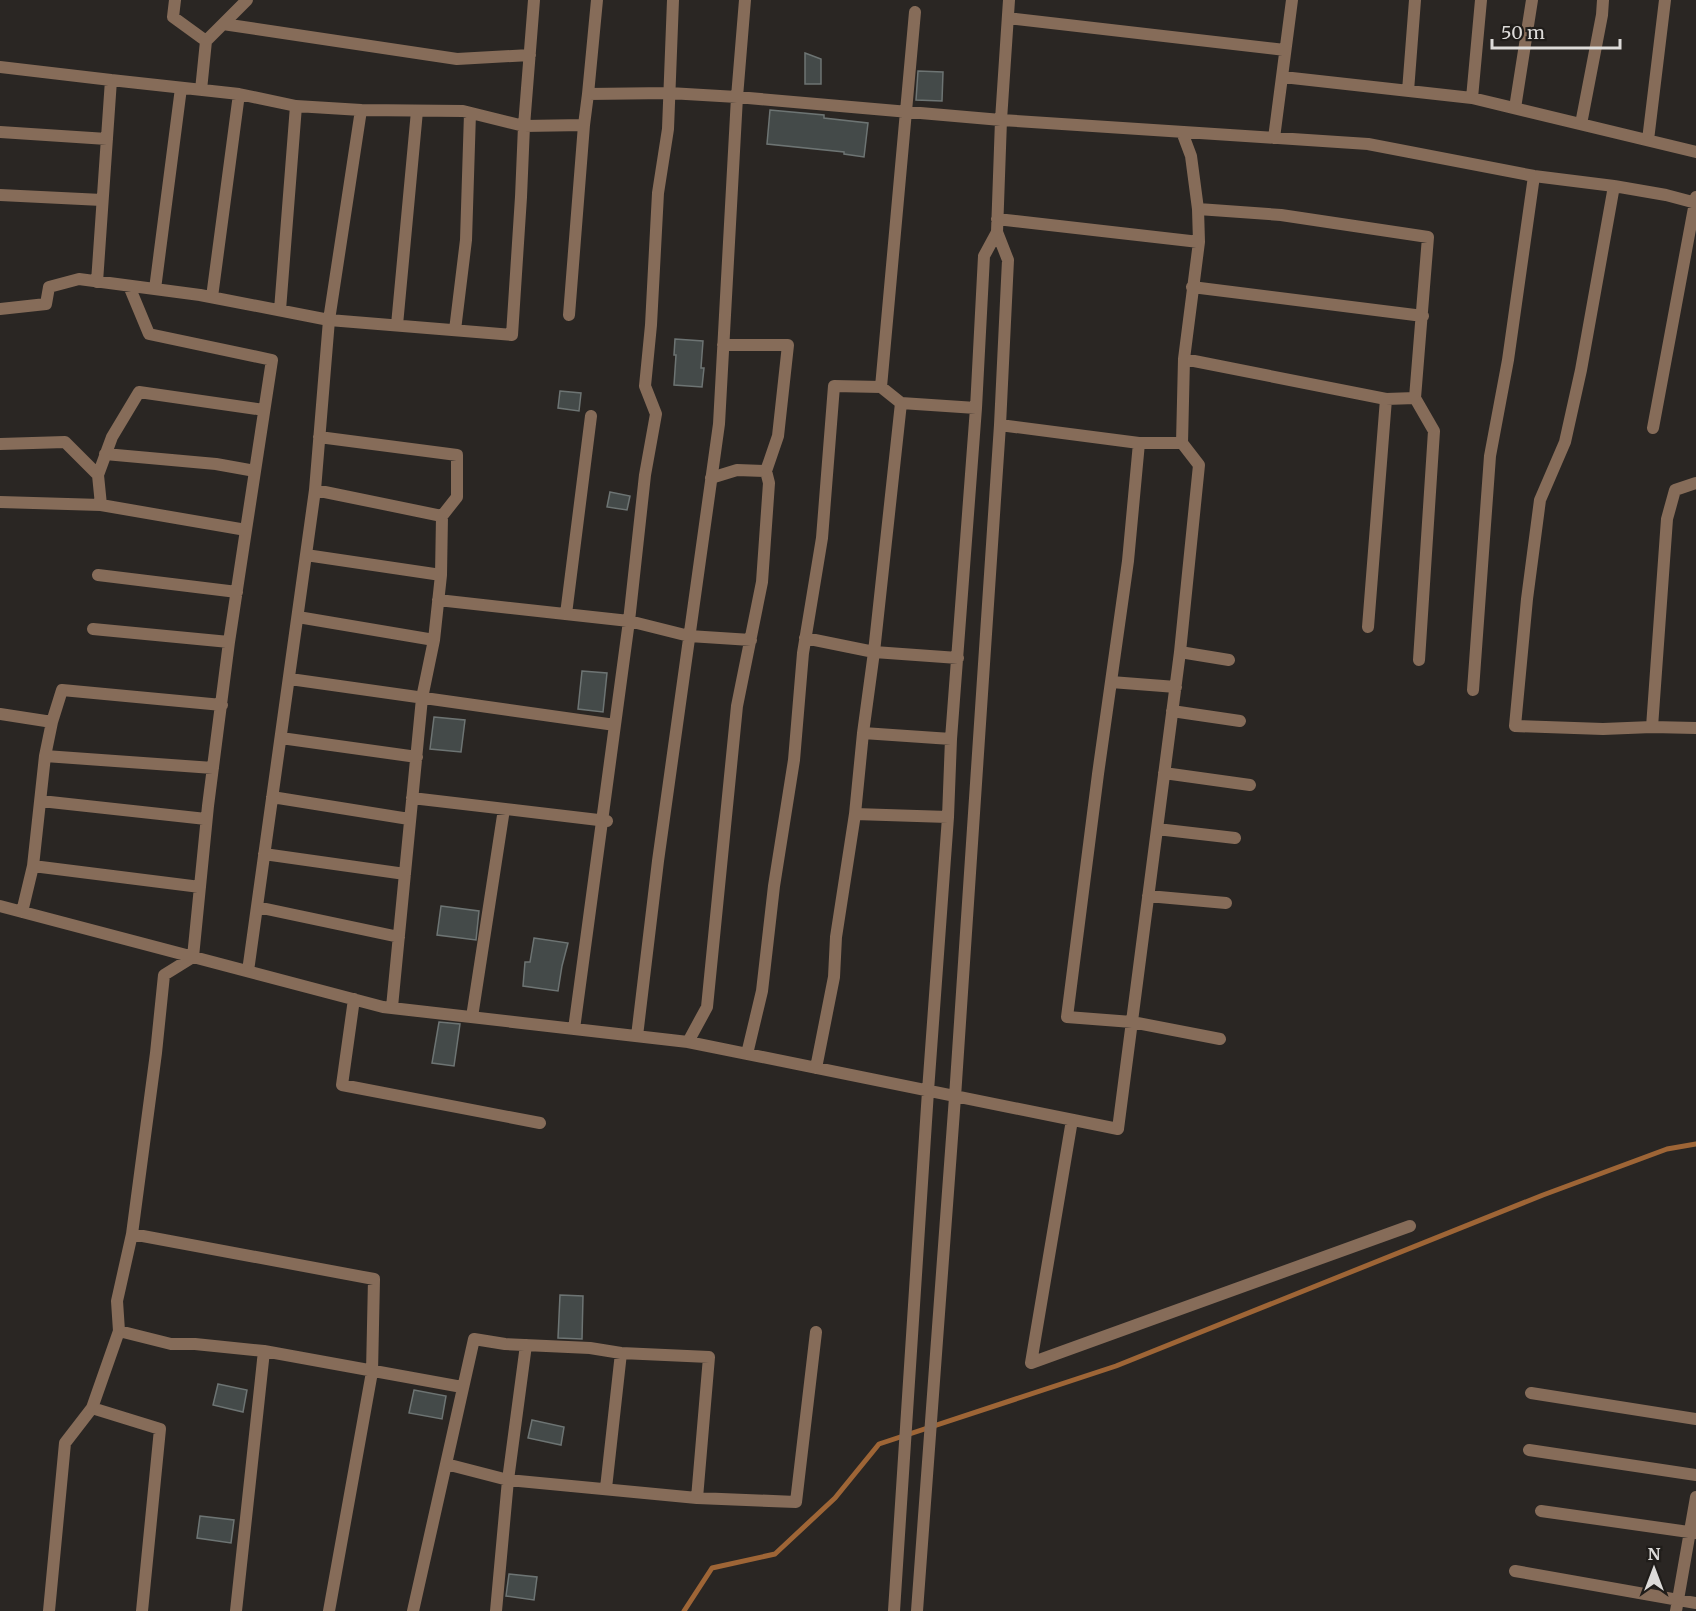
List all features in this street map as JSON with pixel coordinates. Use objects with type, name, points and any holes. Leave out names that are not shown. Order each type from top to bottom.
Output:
[{"type":"street","points":[[175,0],[173,17],[206,41]]},
{"type":"street","points":[[201,90],[206,41],[247,0]]},
{"type":"street","points":[[0,309],[46,304],[49,287],[79,279],[212,297],[329,320],[512,336],[534,0]]},
{"type":"street","points":[[569,315],[584,125],[597,0]]},
{"type":"street","points":[[574,1029],[604,820],[645,476],[656,414],[645,386],[651,325],[658,193],[668,129],[673,0]]},
{"type":"street","points":[[637,1036],[658,861],[719,424],[737,97],[745,0]]},
{"type":"street","points":[[917,1611],[955,1096],[1000,425],[1008,260],[997,232],[997,219],[1001,120],[1010,0]]},
{"type":"street","points":[[1274,138],[1292,0]]},
{"type":"street","points":[[1408,91],[1415,0]]},
{"type":"street","points":[[1472,98],[1481,0]]},
{"type":"street","points":[[1515,108],[1532,0]]},
{"type":"street","points":[[1581,124],[1603,0]]},
{"type":"street","points":[[1648,140],[1665,0]]},
{"type":"street","points":[[880,387],[915,12]]},
{"type":"street","points":[[1008,18],[1285,50]]},
{"type":"street","points":[[223,24],[457,60],[530,55]]},
{"type":"street","points":[[0,67],[239,94],[296,106],[361,110],[463,111],[524,126],[584,125]]},
{"type":"street","points":[[1282,78],[1472,98],[1696,152]]},
{"type":"street","points":[[97,282],[111,80]]},
{"type":"street","points":[[155,289],[181,88]]},
{"type":"street","points":[[588,94],[669,93],[737,97],[1001,120],[1368,144],[1534,176],[1614,186],[1696,201],[1653,428]]},
{"type":"street","points":[[212,297],[239,94]]},
{"type":"street","points":[[280,310],[296,106]]},
{"type":"street","points":[[248,971],[315,490],[329,320],[361,110]]},
{"type":"street","points":[[397,325],[417,111]]},
{"type":"street","points":[[455,330],[466,240],[470,113]]},
{"type":"street","points":[[0,132],[106,139]]},
{"type":"street","points":[[0,906],[392,1007],[688,1042],[1118,1129],[1176,687],[1199,465],[1182,442],[1185,358],[1199,242],[1198,209],[1191,156],[1182,132]]},
{"type":"street","points":[[1473,690],[1490,456],[1508,360],[1534,176]]},
{"type":"street","points":[[1614,186],[1581,370],[1565,442],[1540,500],[1527,598],[1515,726],[1603,729],[1696,728]]},
{"type":"street","points":[[0,195],[102,200]]},
{"type":"street","points":[[1198,209],[1281,215],[1428,237],[1415,398],[1434,431],[1419,660]]},
{"type":"street","points":[[997,219],[1199,242]]},
{"type":"street","points":[[894,1611],[948,817],[951,739],[976,408],[984,256],[997,232]]},
{"type":"street","points":[[129,286],[149,334],[272,360],[229,642],[206,819],[193,957]]},
{"type":"street","points":[[1192,287],[1423,316]]},
{"type":"street","points":[[688,1042],[707,1007],[737,706],[762,582],[769,483],[766,471],[778,436],[788,345],[723,345]]},
{"type":"street","points":[[1185,358],[1386,399],[1415,398]]},
{"type":"street","points":[[747,1054],[762,991],[774,886],[794,760],[802,653],[822,538],[834,386],[880,387],[901,403],[976,408]]},
{"type":"street","points":[[101,505],[98,476],[105,454],[112,437],[139,392],[264,410]]},
{"type":"street","points":[[1368,627],[1386,399]]},
{"type":"street","points":[[816,1068],[834,977],[836,938],[855,814],[901,403]]},
{"type":"street","points":[[566,614],[591,416]]},
{"type":"street","points":[[1000,425],[1139,443],[1182,442]]},
{"type":"street","points":[[319,437],[458,455],[457,497],[442,516],[441,575],[434,640],[422,698],[392,1007]]},
{"type":"street","points":[[0,444],[65,442],[98,476]]},
{"type":"street","points":[[1139,443],[1128,561],[1067,1017],[1132,1022],[1220,1039]]},
{"type":"street","points":[[105,454],[255,471]]},
{"type":"street","points":[[711,478],[737,470],[766,471]]},
{"type":"street","points":[[1652,727],[1667,519],[1675,490],[1696,483]]},
{"type":"street","points":[[315,490],[442,516]]},
{"type":"street","points":[[0,502],[101,505],[246,530]]},
{"type":"street","points":[[306,555],[441,575]]},
{"type":"street","points":[[98,575],[237,591]]},
{"type":"street","points":[[438,600],[629,621],[689,636],[751,640]]},
{"type":"street","points":[[298,617],[434,640]]},
{"type":"street","points":[[93,629],[229,642]]},
{"type":"street","points":[[805,638],[874,652],[958,658]]},
{"type":"street","points":[[1180,652],[1229,660]]},
{"type":"street","points":[[290,679],[615,725]]},
{"type":"street","points":[[1111,682],[1176,687]]},
{"type":"street","points":[[22,912],[33,866],[45,756],[62,690],[222,705]]},
{"type":"street","points":[[1172,711],[1240,721]]},
{"type":"street","points":[[0,714],[52,723]]},
{"type":"street","points":[[863,734],[951,739]]},
{"type":"street","points":[[281,738],[417,757]]},
{"type":"street","points":[[45,756],[213,768]]},
{"type":"street","points":[[1164,773],[1250,785]]},
{"type":"street","points":[[272,797],[409,819]]},
{"type":"street","points":[[412,798],[604,820]]},
{"type":"street","points":[[41,801],[206,819]]},
{"type":"street","points":[[472,1017],[504,809]]},
{"type":"street","points":[[855,814],[948,817]]},
{"type":"street","points":[[1157,829],[1235,838]]},
{"type":"street","points":[[264,854],[405,874]]},
{"type":"street","points":[[33,866],[200,887]]},
{"type":"street","points":[[1148,896],[1226,903]]},
{"type":"street","points":[[256,907],[399,937]]},
{"type":"street","points":[[49,1611],[65,1443],[92,1408],[119,1331],[117,1301],[132,1234],[164,975],[193,957]]},
{"type":"street","points":[[354,999],[342,1085],[540,1123]]},
{"type":"street","points":[[1072,1120],[1031,1363],[1410,1226]]},
{"type":"street","points":[[132,1234],[374,1279],[372,1372],[333,1610]]},
{"type":"street","points":[[119,1331],[171,1344],[195,1344],[264,1352],[462,1387]]},
{"type":"street","points":[[446,1464],[508,1480],[697,1498],[796,1502],[816,1332]]},
{"type":"street","points":[[413,1611],[474,1339],[526,1345],[590,1348],[621,1353],[709,1357],[697,1498]]},
{"type":"street","points":[[495,1611],[508,1480],[526,1345]]},
{"type":"street","points":[[236,1611],[264,1352]]},
{"type":"street","points":[[606,1488],[621,1353]]},
{"type":"street","points":[[1531,1393],[1696,1419]]},
{"type":"street","points":[[92,1408],[160,1429],[142,1611]]},
{"type":"street","points":[[1529,1450],[1696,1475]]},
{"type":"street","points":[[1677,1605],[1693,1533],[1696,1497]]},
{"type":"street","points":[[1541,1510],[1693,1533]]},
{"type":"street","points":[[1515,1571],[1677,1605],[1696,1603]]},
{"type":"building","points":[[805,53],[821,59],[821,84],[805,84]]},
{"type":"building","points":[[918,71],[943,72],[942,101],[916,100]]},
{"type":"building","points":[[770,110],[824,115],[824,118],[868,123],[864,157],[844,154],[844,152],[767,144]]},
{"type":"building","points":[[675,339],[703,341],[702,387],[674,385]]},
{"type":"building","points":[[560,391],[581,393],[579,411],[558,408]]},
{"type":"building","points":[[610,492],[630,496],[627,510],[607,507]]},
{"type":"building","points":[[582,671],[607,673],[603,712],[578,709]]},
{"type":"building","points":[[434,717],[465,720],[461,752],[430,749]]},
{"type":"building","points":[[441,906],[479,911],[476,940],[437,935]]},
{"type":"building","points":[[534,938],[568,943],[558,991],[523,986],[525,962],[530,962]]},
{"type":"building","points":[[439,1022],[460,1024],[454,1066],[432,1063]]},
{"type":"building","points":[[560,1295],[583,1296],[582,1339],[558,1338]]},
{"type":"building","points":[[218,1384],[247,1390],[243,1412],[213,1405]]},
{"type":"building","points":[[414,1390],[446,1396],[442,1419],[409,1413]]},
{"type":"building","points":[[532,1420],[564,1427],[561,1445],[528,1438]]},
{"type":"building","points":[[200,1516],[234,1520],[231,1543],[197,1538]]},
{"type":"building","points":[[509,1574],[537,1577],[534,1600],[506,1596]]},
{"type":"waterway","points":[[684,1611],[712,1568],[775,1554],[835,1498],[879,1444],[1116,1366],[1543,1195],[1667,1149],[1696,1144]]}]
